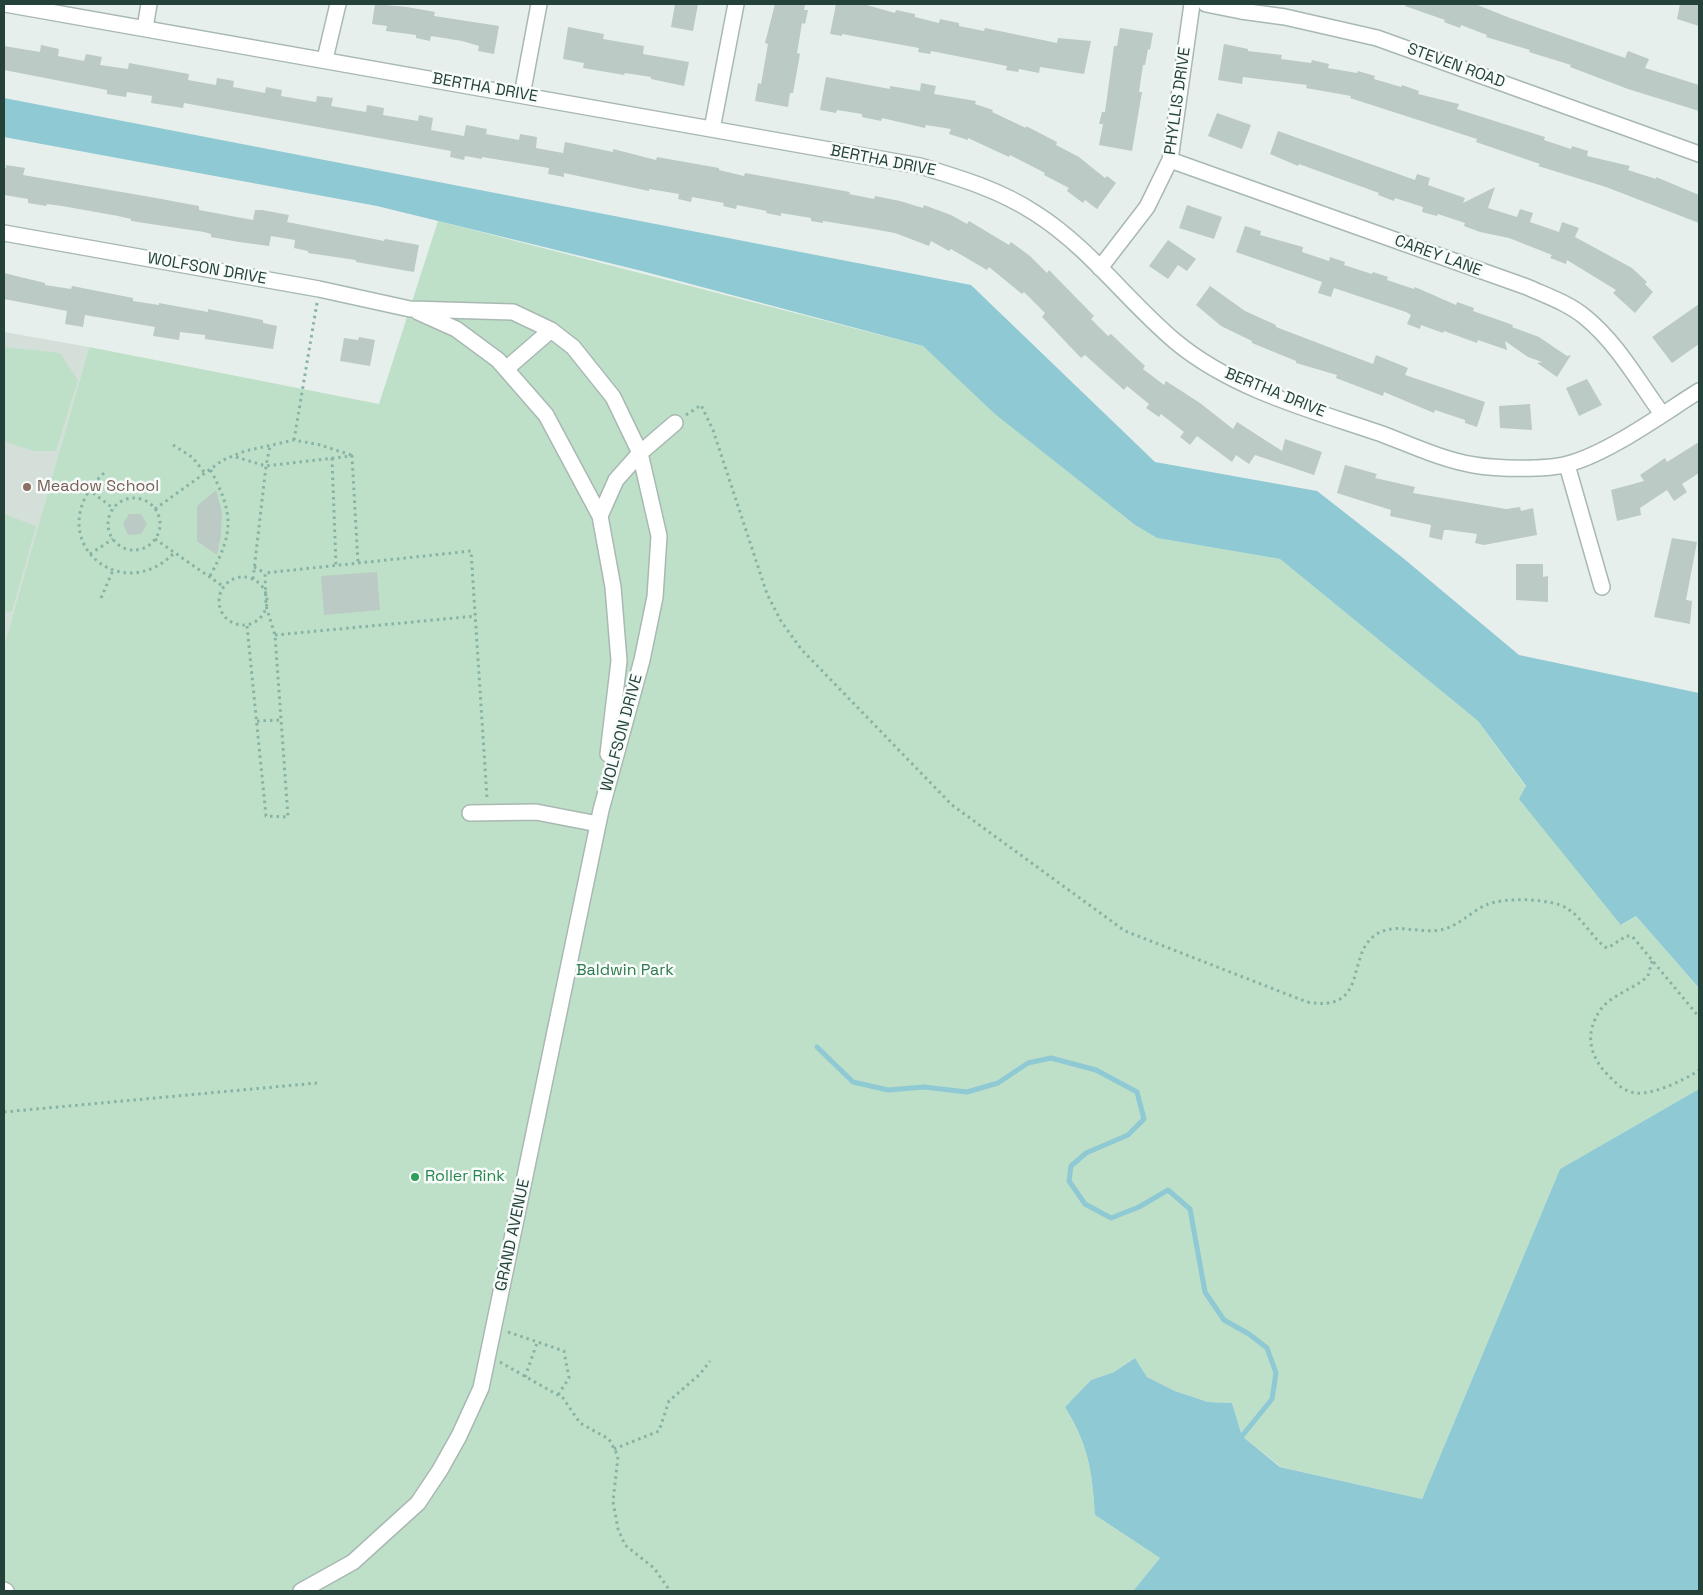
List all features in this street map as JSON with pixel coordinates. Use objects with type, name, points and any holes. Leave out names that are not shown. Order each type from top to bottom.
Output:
[{"type":"street","name":"BERTHA DRIVE","points":[[6,4],[325,59],[522,96],[920,166],[981,185],[1035,213],[1084,252],[1141,311],[1177,343],[1208,365],[1265,393],[1474,465],[1512,468],[1567,465],[1613,445],[1699,391]]},
{"type":"street","points":[[145,28],[149,4]]},
{"type":"street","points":[[325,59],[338,4]]},
{"type":"street","points":[[522,96],[539,4]]},
{"type":"street","points":[[712,129],[736,4]]},
{"type":"street","name":"PHYLLIS DRIVE","points":[[1100,268],[1147,207],[1170,160],[1192,4]]},
{"type":"street","name":"STEVEN ROAD","points":[[1206,4],[1241,12],[1285,17],[1377,38],[1699,154]]},
{"type":"street","name":"CAREY LANE","points":[[1170,160],[1564,303],[1585,316],[1609,338],[1662,414]]},
{"type":"street","name":"WOLFSON DRIVE","points":[[4,233],[319,289],[410,309],[513,312],[551,330],[573,346],[595,371],[613,397],[640,453],[659,536],[655,597],[642,660],[600,817]]},
{"type":"street","name":"WOLFSON DRIVE","points":[[410,309],[456,329],[498,360],[546,415],[600,516],[613,587],[619,661],[600,817]]},
{"type":"street","points":[[506,369],[551,330]]},
{"type":"street","points":[[600,516],[616,480],[640,453],[675,423]]},
{"type":"street","points":[[1567,465],[1602,587]]},
{"type":"street","points":[[470,813],[536,812],[600,817]]},
{"type":"street","name":"GRAND AVENUE","points":[[301,1591],[353,1562],[418,1503],[440,1470],[459,1436],[481,1388],[600,817]]},
{"type":"path","points":[[294,440],[319,289]]},
{"type":"path","points":[[675,423],[701,405],[713,430],[767,594],[781,621],[801,649],[952,805],[1125,931],[1307,1002],[1317,1004],[1330,1002],[1342,997],[1351,988],[1367,942],[1382,931],[1400,928],[1428,932],[1445,929],[1486,905],[1501,902],[1522,900],[1559,905],[1574,914],[1605,947],[1608,948],[1626,936],[1632,936],[1699,1017]]},
{"type":"path","points":[[155,509],[223,460],[236,457],[245,452],[294,440],[320,445],[352,456]]},
{"type":"path","points":[[173,445],[192,457],[205,473]]},
{"type":"path","points":[[253,579],[270,446]]},
{"type":"path","points":[[236,457],[266,466],[352,456]]},
{"type":"path","points":[[352,456],[358,563]]},
{"type":"path","points":[[332,458],[336,566]]},
{"type":"path","points":[[210,469],[224,494],[229,523],[224,551],[210,576]]},
{"type":"path","points":[[104,473],[88,489],[82,502],[79,520],[82,538],[90,554],[103,566],[113,570],[134,573],[152,569],[167,560],[175,552]]},
{"type":"path","points":[[88,489],[114,510]]},
{"type":"path","points":[[132,498],[149,503],[155,509],[160,524],[155,539],[142,549],[126,549],[113,539],[109,522],[114,510],[123,501],[132,498]]},
{"type":"path","points":[[90,554],[113,539]]},
{"type":"path","points":[[155,539],[224,586]]},
{"type":"path","points":[[254,567],[265,573],[472,551],[488,812]]},
{"type":"path","points":[[101,598],[113,570]]},
{"type":"path","points":[[247,626],[266,816],[288,816],[275,635],[266,606],[265,573]]},
{"type":"path","points":[[266,597],[264,590],[253,579],[237,578],[224,586],[219,601],[224,616],[237,625],[247,626],[259,619],[266,606]]},
{"type":"path","points":[[275,635],[476,616]]},
{"type":"path","points":[[257,721],[281,720]]},
{"type":"path","points":[[1652,960],[1648,976],[1614,998],[1601,1010],[1591,1041],[1594,1060],[1618,1085],[1636,1093],[1653,1092],[1699,1070]]},
{"type":"path","points":[[4,1112],[317,1083]]},
{"type":"path","points":[[494,1327],[564,1351],[569,1378],[558,1395]]},
{"type":"path","points":[[525,1377],[537,1343]]},
{"type":"path","points":[[488,1356],[563,1398],[580,1423],[609,1439],[618,1456],[613,1502],[618,1529],[625,1545],[654,1568],[670,1591]]},
{"type":"path","points":[[614,1449],[659,1431],[669,1401],[700,1374],[710,1360]]},
{"type":"shaded area","name":"Meadow School","points":[[4,332],[89,347],[4,646]]},
{"type":"green space","name":"Baldwin Park","points":[[438,221],[923,346],[1022,435],[1135,525],[1157,538],[1280,559],[1478,721],[1622,925],[1636,916],[1699,988],[1699,1089],[1560,1169],[1422,1499],[1281,1467],[1242,1436],[1232,1403],[1208,1402],[1175,1391],[1147,1377],[1135,1358],[1114,1372],[1091,1380],[1065,1407],[1079,1434],[1088,1459],[1095,1515],[1160,1558],[1133,1591],[4,1591],[4,646],[89,347],[379,404]]},
{"type":"green space","points":[[4,347],[60,353],[78,380],[56,451],[33,451],[4,441]]},
{"type":"green space","points":[[4,514],[36,526],[12,611],[4,613]]},
{"type":"water","points":[[4,98],[971,285],[1155,462],[1317,491],[1403,558],[1519,655],[1699,693],[1699,988],[1636,916],[1621,925],[1519,799],[1526,786],[1478,721],[1280,559],[1157,538],[1135,525],[995,414],[923,346],[642,271],[377,206],[4,137]]},
{"type":"water","points":[[1699,1089],[1699,1591],[1133,1591],[1160,1558],[1095,1515],[1088,1459],[1079,1434],[1065,1407],[1091,1380],[1114,1372],[1135,1358],[1147,1377],[1175,1391],[1208,1402],[1232,1403],[1242,1436],[1280,1467],[1422,1499],[1560,1169]]},
{"type":"building","points":[[375,4],[407,7],[435,12],[434,16],[499,26],[494,54],[478,51],[479,46],[462,41],[431,36],[430,41],[416,38],[416,35],[386,31],[387,26],[372,24]]},
{"type":"building","points":[[675,4],[698,4],[693,31],[671,27]]},
{"type":"building","points":[[775,4],[805,4],[804,10],[808,10],[805,24],[802,23],[797,53],[800,54],[793,93],[790,93],[788,107],[755,101],[758,83],[761,84],[768,44],[765,43]]},
{"type":"building","points":[[836,4],[863,4],[895,13],[896,10],[915,14],[915,17],[939,23],[940,19],[959,23],[959,26],[984,31],[985,28],[1057,43],[1058,38],[1091,41],[1084,74],[1040,67],[1039,73],[1019,69],[1018,72],[1006,70],[1007,66],[931,51],[930,54],[918,52],[919,48],[842,34],[842,36],[830,34]]},
{"type":"building","points":[[1406,4],[1475,4],[1625,58],[1628,51],[1649,59],[1645,68],[1699,85],[1699,111],[1628,89],[1570,67],[1571,65],[1486,37],[1487,35],[1461,25],[1460,28],[1444,22],[1445,20],[1405,6]]},
{"type":"building","points":[[1680,4],[1699,4],[1699,26],[1677,19]]},
{"type":"building","points":[[568,27],[604,34],[603,39],[644,46],[643,54],[689,62],[684,86],[651,79],[651,77],[625,73],[624,75],[583,68],[584,63],[563,59]]},
{"type":"building","points":[[1120,28],[1153,33],[1150,50],[1148,49],[1145,65],[1143,65],[1139,92],[1142,92],[1132,151],[1099,145],[1103,124],[1099,124],[1102,112],[1105,112],[1114,46],[1117,46]]},
{"type":"building","points":[[1224,44],[1248,49],[1248,51],[1282,55],[1281,59],[1311,63],[1312,60],[1329,64],[1328,68],[1357,73],[1358,71],[1375,76],[1374,79],[1419,91],[1418,94],[1459,104],[1457,109],[1545,137],[1544,140],[1571,149],[1572,146],[1588,151],[1587,156],[1630,166],[1628,170],[1656,179],[1656,177],[1699,195],[1699,223],[1606,187],[1538,166],[1540,164],[1476,142],[1477,139],[1350,98],[1351,96],[1306,88],[1307,85],[1243,77],[1242,84],[1218,80]]},
{"type":"building","points":[[41,45],[59,49],[58,56],[84,61],[86,54],[102,57],[100,65],[128,69],[129,63],[189,74],[188,80],[216,85],[217,78],[234,81],[233,87],[265,93],[266,87],[282,90],[281,96],[316,102],[317,96],[333,98],[331,106],[366,112],[367,105],[384,108],[383,115],[418,121],[419,115],[433,118],[431,130],[464,136],[466,125],[487,129],[486,134],[519,140],[520,134],[537,137],[536,148],[563,153],[565,142],[613,152],[613,149],[656,160],[657,157],[719,168],[719,170],[744,176],[745,173],[850,192],[849,194],[874,199],[875,196],[923,208],[924,205],[951,215],[967,224],[969,221],[1009,245],[1011,242],[1030,256],[1047,273],[1049,270],[1094,316],[1091,319],[1108,336],[1111,334],[1145,366],[1143,369],[1164,385],[1166,381],[1200,403],[1233,429],[1237,422],[1282,451],[1285,439],[1322,452],[1314,475],[1255,455],[1249,464],[1236,455],[1232,462],[1197,436],[1190,445],[1180,437],[1184,432],[1161,414],[1159,417],[1146,408],[1149,404],[1127,386],[1124,390],[1085,355],[1081,358],[1042,317],[1045,313],[1024,292],[1022,294],[989,267],[987,270],[951,249],[949,251],[931,241],[929,246],[895,233],[823,221],[823,223],[811,221],[811,218],[781,213],[781,216],[737,205],[736,209],[723,206],[724,203],[692,197],[691,202],[678,199],[679,194],[649,189],[649,191],[564,173],[564,177],[548,174],[549,168],[482,157],[482,159],[465,156],[464,160],[450,157],[451,151],[184,103],[183,108],[151,103],[152,96],[127,92],[126,97],[107,94],[107,90],[4,70],[4,46],[40,52]]},
{"type":"building","points":[[826,77],[890,89],[890,86],[920,91],[921,83],[936,86],[934,94],[976,101],[975,104],[993,110],[992,112],[1026,128],[1026,126],[1057,142],[1056,145],[1079,157],[1105,178],[1107,176],[1116,183],[1097,209],[1085,200],[1083,203],[1067,191],[1069,188],[1044,175],[1045,173],[1010,155],[1009,157],[968,138],[968,140],[949,134],[951,129],[926,125],[925,128],[882,118],[881,121],[862,117],[862,114],[837,110],[836,113],[820,110]]},
{"type":"building","points":[[1217,113],[1251,125],[1242,149],[1208,136]]},
{"type":"building","points":[[1278,131],[1415,180],[1417,174],[1430,178],[1428,185],[1465,198],[1463,203],[1495,187],[1488,208],[1517,217],[1520,209],[1533,213],[1530,222],[1559,232],[1562,222],[1579,228],[1575,237],[1632,268],[1647,282],[1645,284],[1653,292],[1635,313],[1613,293],[1616,290],[1567,260],[1566,264],[1550,258],[1552,255],[1509,238],[1480,232],[1464,226],[1465,223],[1438,214],[1437,216],[1422,212],[1423,207],[1395,198],[1394,201],[1378,195],[1379,193],[1299,164],[1298,166],[1270,154]]},
{"type":"building","points":[[6,165],[25,168],[23,175],[199,206],[199,210],[253,220],[255,210],[262,210],[289,215],[287,222],[384,241],[385,239],[419,245],[414,272],[356,262],[356,260],[308,253],[308,251],[294,248],[295,240],[271,236],[269,246],[239,242],[211,237],[211,234],[204,232],[131,221],[131,219],[118,216],[62,206],[28,203],[28,199],[4,195],[4,168],[6,168]]},
{"type":"building","points":[[1187,205],[1222,217],[1214,239],[1179,228]]},
{"type":"building","points":[[1245,226],[1261,231],[1260,235],[1303,247],[1302,252],[1329,261],[1330,257],[1345,262],[1344,265],[1388,277],[1387,280],[1414,289],[1415,287],[1456,305],[1457,302],[1474,308],[1473,311],[1513,325],[1512,327],[1539,337],[1567,356],[1571,355],[1557,377],[1537,363],[1542,362],[1528,357],[1505,341],[1507,350],[1478,340],[1477,343],[1421,325],[1420,329],[1407,324],[1411,315],[1406,312],[1334,288],[1331,297],[1318,293],[1322,282],[1236,252]]},
{"type":"building","points":[[1168,240],[1196,259],[1187,271],[1178,265],[1168,279],[1149,266]]},
{"type":"building","points":[[4,273],[45,283],[45,285],[71,289],[72,286],[133,298],[133,301],[159,305],[159,303],[208,312],[208,309],[263,320],[263,323],[277,326],[273,349],[205,339],[205,335],[180,332],[179,340],[153,336],[155,327],[85,315],[83,327],[65,324],[67,311],[4,299]]},
{"type":"building","points":[[1210,286],[1245,311],[1276,325],[1276,327],[1373,364],[1376,355],[1408,368],[1405,375],[1485,402],[1477,427],[1465,423],[1465,420],[1435,410],[1434,413],[1384,392],[1383,396],[1336,378],[1337,375],[1296,363],[1296,361],[1252,343],[1252,341],[1221,326],[1196,305]]},
{"type":"building","points":[[1699,304],[1699,344],[1672,363],[1652,337]]},
{"type":"building","points":[[359,337],[375,340],[370,366],[340,361],[344,338],[358,340]]},
{"type":"building","points":[[1587,379],[1602,405],[1579,416],[1566,388]]},
{"type":"building","points":[[1530,404],[1532,430],[1500,428],[1499,406]]},
{"type":"building","points":[[1699,442],[1699,473],[1682,484],[1687,492],[1674,501],[1667,490],[1640,508],[1641,515],[1617,521],[1611,490],[1644,481],[1640,475],[1665,458],[1667,462]]},
{"type":"building","points":[[1345,465],[1377,474],[1375,478],[1415,487],[1413,493],[1506,509],[1520,507],[1521,511],[1533,508],[1537,535],[1484,545],[1475,543],[1477,534],[1444,530],[1442,540],[1429,537],[1431,525],[1390,516],[1391,510],[1337,493]]},
{"type":"building","points":[[216,490],[222,512],[221,536],[217,555],[197,541],[197,506]]},
{"type":"building","points":[[129,514],[141,514],[147,524],[141,534],[128,535],[123,524]]},
{"type":"building","points":[[1672,538],[1697,542],[1686,600],[1692,601],[1690,624],[1654,617]]},
{"type":"building","points":[[1516,564],[1543,564],[1543,577],[1548,576],[1548,602],[1516,600]]},
{"type":"building","points":[[377,572],[380,610],[324,615],[321,576]]},
{"type":"waterway","points":[[817,1047],[853,1082],[888,1090],[924,1087],[967,1092],[998,1083],[1028,1063],[1051,1058],[1096,1070],[1137,1092],[1144,1119],[1128,1135],[1086,1153],[1071,1166],[1069,1181],[1085,1204],[1111,1218],[1139,1207],[1168,1190],[1190,1209],[1205,1292],[1224,1320],[1249,1334],[1267,1348],[1276,1373],[1272,1399],[1242,1436]]},
{"type":"place","name":"Meadow School","points":[[27,487]]},
{"type":"place","name":"Roller Rink","points":[[415,1177]]}]
